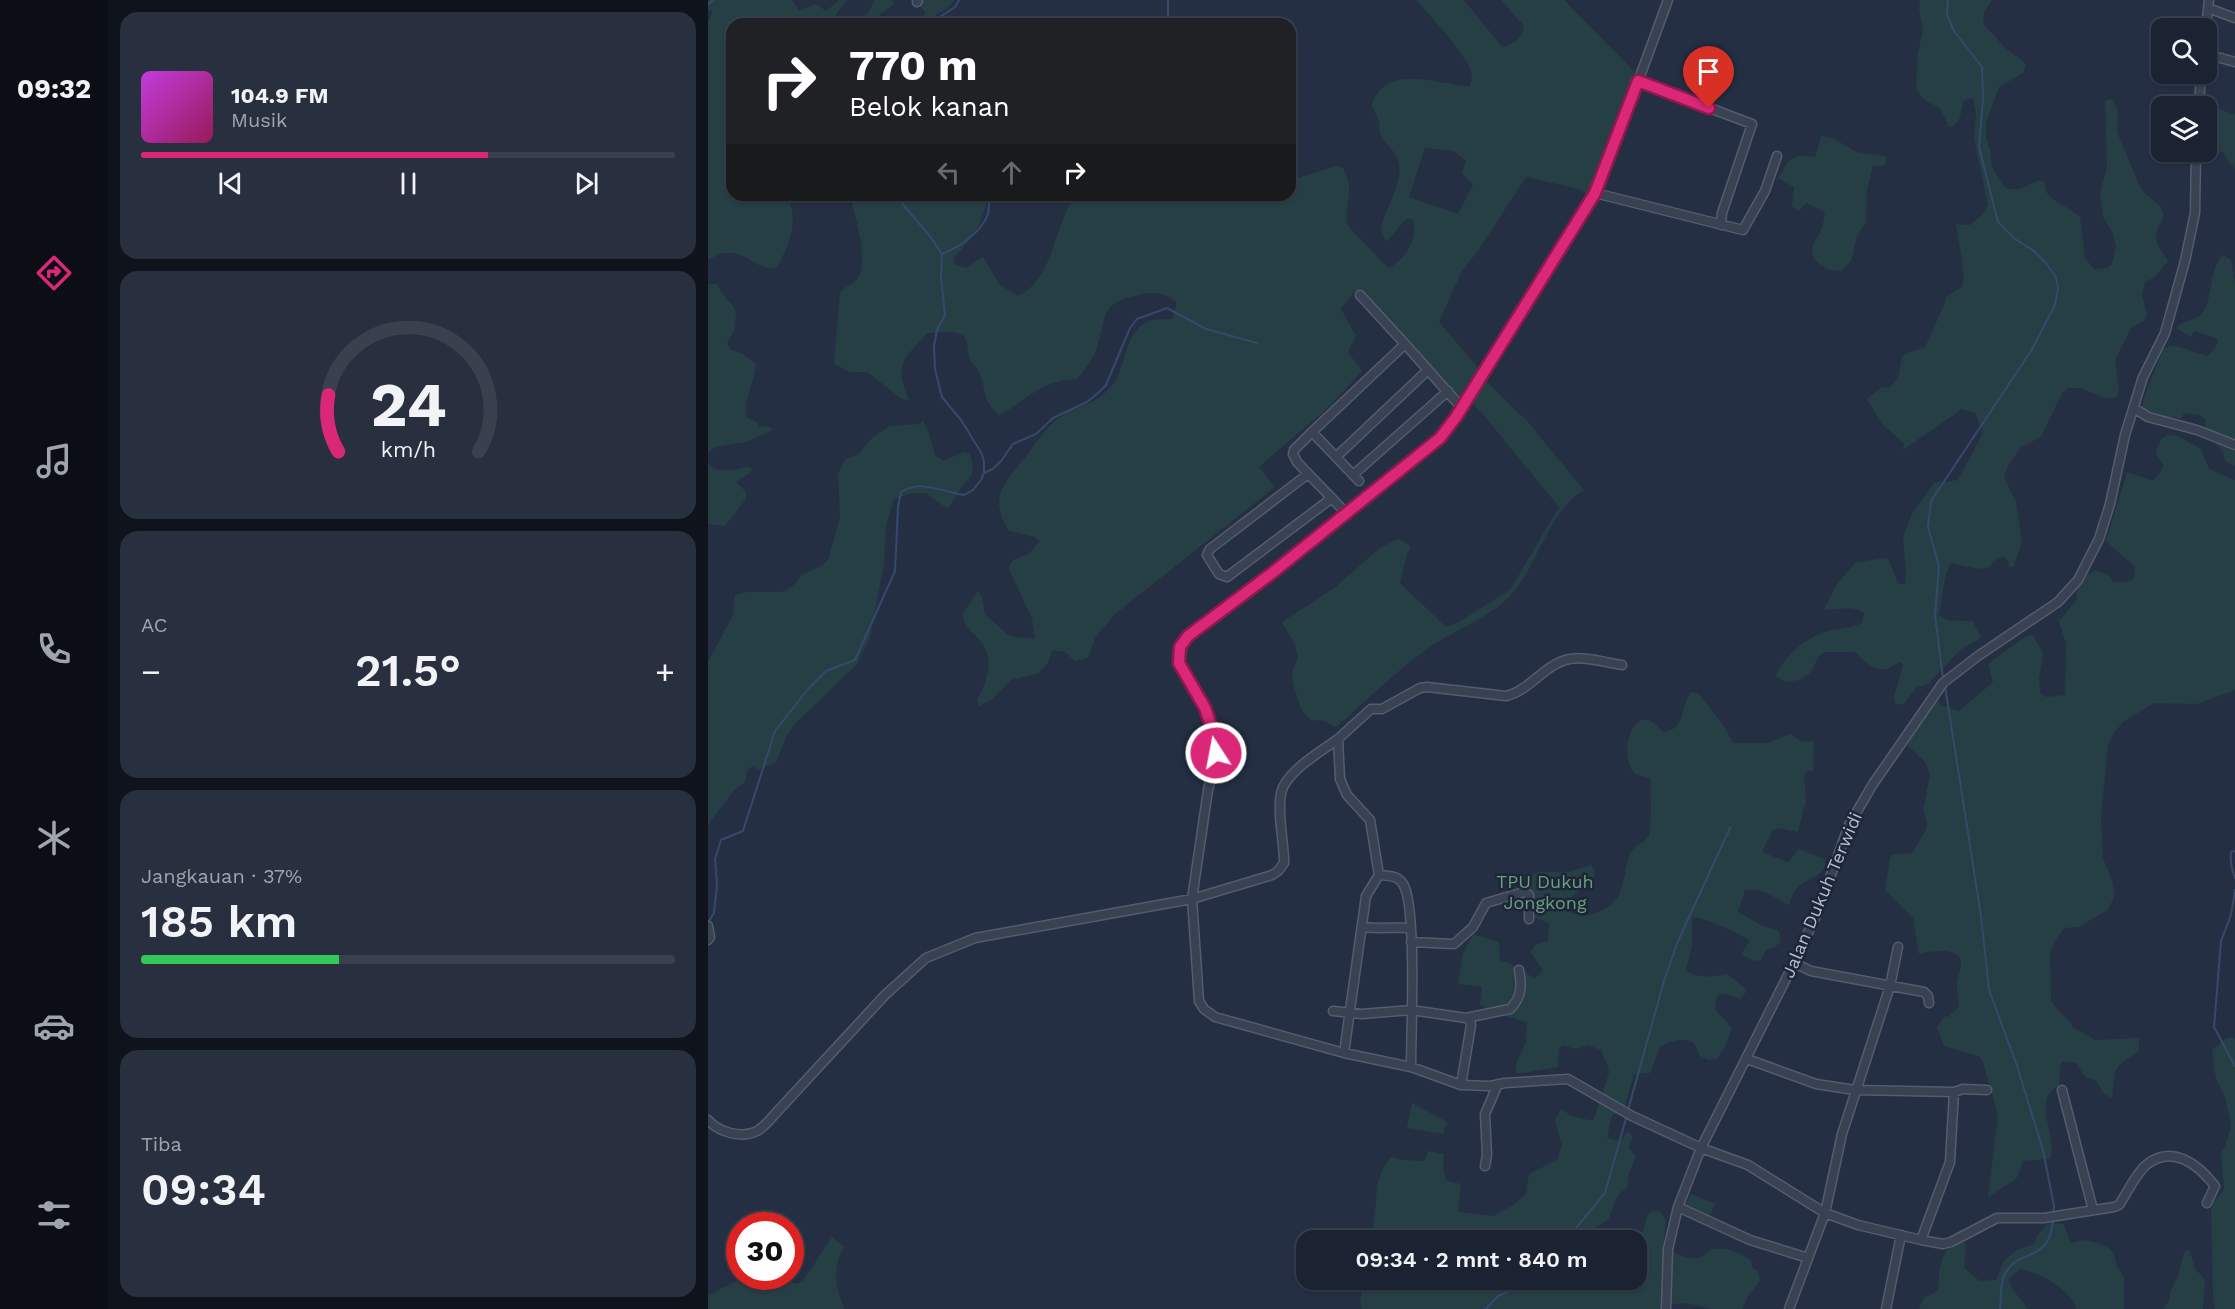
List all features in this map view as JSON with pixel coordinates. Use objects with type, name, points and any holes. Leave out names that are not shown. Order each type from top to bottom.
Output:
[{"type":"street","points":[[1668,0],[1595,193],[1440,438],[1272,573],[1188,636],[1180,647],[1179,663],[1205,708],[1215,737],[1216,753],[1208,790],[1192,899],[1199,1001],[1204,1009],[1215,1017],[1344,1053],[1411,1067],[1461,1085],[1490,1086],[1568,1079],[1632,1116],[1701,1148],[1748,1165],[1825,1213],[1858,1225],[1921,1240],[1943,1244],[1951,1242],[1997,1218],[2044,1218],[2119,1205],[2144,1167],[2165,1157],[2183,1158],[2197,1166],[2215,1186],[2207,1203]]},
{"type":"street","points":[[2208,4],[2235,18]]},
{"type":"street","points":[[2217,57],[2235,62]]},
{"type":"street","points":[[1638,81],[1752,124],[1722,213],[1722,225]]},
{"type":"street","points":[[1595,193],[1743,230],[1765,191],[1777,156]]},
{"type":"street","name":"Jalan Dukuh Terwidi","points":[[1666,1309],[1668,1249],[1678,1207],[1701,1148],[1794,963],[1819,907],[1849,825],[1873,784],[1945,682],[1978,656],[2058,603],[2078,580],[2098,539],[2110,504],[2125,435],[2143,377],[2165,333],[2190,240],[2195,213],[2196,162]]},
{"type":"street","points":[[1360,295],[1461,407]]},
{"type":"street","points":[[1346,513],[1297,462],[1293,454],[1294,450],[1405,344]]},
{"type":"street","points":[[1336,457],[1428,370]]},
{"type":"street","points":[[1312,432],[1356,478],[1448,391]]},
{"type":"street","points":[[2134,408],[2148,417],[2197,430],[2235,445]]},
{"type":"street","points":[[1308,474],[1210,549],[1207,555],[1218,574],[1227,577],[1332,498]]},
{"type":"street","points":[[708,1120],[715,1127],[735,1134],[756,1132],[885,995],[926,958],[975,938],[1192,899],[1272,875],[1284,863],[1281,803],[1284,787],[1290,776],[1338,739],[1371,709],[1382,709],[1420,688],[1427,687],[1506,696],[1514,694],[1551,667],[1572,658],[1622,665]]},
{"type":"street","points":[[1338,739],[1340,779],[1347,795],[1370,820],[1379,875],[1366,896],[1344,1053]]},
{"type":"street","points":[[1379,875],[1394,876],[1403,884],[1408,898],[1411,927],[1411,1067]]},
{"type":"street","points":[[1411,942],[1454,944],[1473,927],[1486,903],[1524,892],[1528,895],[1529,918]]},
{"type":"street","points":[[1363,927],[1380,929],[1411,927]]},
{"type":"street","points":[[708,940],[709,928]]},
{"type":"street","points":[[1789,1309],[1825,1213],[1842,1134],[1890,986],[1898,947]]},
{"type":"street","points":[[1794,963],[1811,971],[1924,992],[1928,996],[1929,1003]]},
{"type":"street","points":[[1333,1011],[1375,1014],[1393,1010],[1411,1010],[1466,1017],[1510,1009],[1522,987],[1519,970]]},
{"type":"street","points":[[1461,1085],[1471,1025],[1470,1020],[1466,1017]]},
{"type":"street","points":[[1747,1059],[1816,1084],[1855,1090],[1954,1092],[1963,1089],[1987,1090]]},
{"type":"street","points":[[1485,1166],[1487,1155],[1485,1114],[1498,1084]]},
{"type":"street","points":[[2062,1090],[2093,1210]]},
{"type":"street","points":[[1921,1240],[1950,1162],[1954,1092]]},
{"type":"street","points":[[1678,1207],[1750,1240],[1808,1258]]},
{"type":"street","points":[[1886,1309],[1901,1235]]},
{"type":"green space","points":[[708,0],[792,0],[799,10],[816,4],[826,11],[839,0],[847,0],[836,14],[836,18],[726,18],[726,201],[789,201],[793,223],[786,250],[777,267],[764,267],[734,253],[722,254],[708,260],[708,23],[713,10],[708,10]]},
{"type":"green space","points":[[874,0],[892,0],[894,4],[876,18],[862,18],[869,12]]},
{"type":"green space","points":[[916,0],[954,0],[950,6],[932,18],[922,18],[925,13]]},
{"type":"green space","points":[[1416,0],[1464,0],[1502,47],[1517,40],[1524,26],[1501,0],[1564,0],[1635,72],[1590,195],[1575,188],[1526,177],[1461,273],[1439,322],[1488,383],[1527,421],[1584,490],[1560,513],[1519,585],[1500,605],[1427,649],[1336,727],[1325,721],[1311,720],[1302,711],[1293,684],[1292,671],[1298,658],[1295,645],[1282,622],[1334,588],[1380,548],[1398,539],[1411,546],[1400,583],[1446,627],[1459,622],[1510,590],[1559,507],[1482,413],[1473,404],[1467,409],[1452,389],[1355,291],[1341,309],[1356,336],[1348,352],[1362,371],[1330,406],[1259,467],[1275,487],[1114,615],[1095,638],[1088,658],[1075,661],[1065,652],[1053,650],[1047,664],[1039,673],[1011,680],[991,700],[979,706],[977,700],[987,677],[987,653],[984,645],[964,621],[963,613],[978,591],[982,597],[985,614],[1007,634],[1035,639],[1032,619],[1009,569],[1014,560],[1028,554],[1040,542],[1035,537],[1009,531],[999,508],[1002,490],[1044,432],[1056,420],[1098,399],[1111,387],[1134,333],[1152,320],[1172,319],[1177,303],[1157,293],[1143,294],[1119,301],[1108,311],[1097,348],[1077,379],[1065,380],[1044,387],[999,415],[989,404],[981,376],[969,356],[965,338],[952,332],[927,333],[903,363],[902,378],[909,400],[902,399],[867,372],[849,372],[834,363],[840,293],[858,278],[861,271],[862,249],[851,201],[986,201],[980,222],[972,237],[953,258],[954,264],[966,268],[983,257],[1000,285],[1018,296],[1030,288],[1047,264],[1062,221],[1072,201],[1296,201],[1296,177],[1337,166],[1343,168],[1349,185],[1347,222],[1349,227],[1388,268],[1400,260],[1409,248],[1414,227],[1413,219],[1406,219],[1386,242],[1381,230],[1396,190],[1399,164],[1396,155],[1380,132],[1379,121],[1372,106],[1373,100],[1380,90],[1400,80],[1424,79],[1470,86],[1472,78],[1470,69],[1458,49]],"holes":[[[1425,148],[1454,151],[1466,161],[1462,173],[1473,185],[1458,214],[1409,197]]]},
{"type":"green space","points":[[1920,0],[1992,0],[1984,12],[1983,23],[2005,48],[2022,60],[2026,66],[2023,73],[1999,87],[1986,123],[1986,137],[1992,167],[2005,188],[2018,189],[2034,182],[2044,181],[2045,190],[2049,195],[2080,217],[2085,258],[2094,269],[2107,268],[2112,264],[2116,247],[2113,234],[2103,216],[2100,194],[2107,166],[2105,101],[2112,99],[2118,111],[2117,132],[2140,187],[2163,212],[2156,239],[2168,261],[2155,277],[2145,282],[2142,295],[2147,315],[2144,321],[2131,328],[2115,360],[2119,390],[2117,397],[2106,399],[2081,388],[2067,388],[2062,393],[2041,437],[2021,447],[2009,464],[2004,477],[2016,502],[2022,542],[2013,568],[2003,557],[1993,561],[1990,567],[1978,569],[1950,563],[1939,615],[1947,620],[1973,621],[1981,638],[1960,650],[1929,683],[1916,688],[1903,705],[1895,703],[1894,697],[1903,665],[1900,662],[1888,668],[1877,669],[1855,652],[1824,652],[1819,656],[1810,673],[1799,680],[1786,682],[1776,676],[1789,655],[1810,639],[1825,632],[1862,623],[1864,613],[1859,610],[1824,609],[1837,584],[1856,562],[1888,558],[1898,583],[1905,585],[1903,537],[1912,514],[1934,483],[1958,480],[1983,433],[1975,413],[1962,409],[1903,450],[1904,443],[1883,425],[1867,399],[1882,387],[1889,388],[1898,378],[1902,357],[1925,347],[1945,303],[1945,298],[1962,287],[1964,274],[1956,224],[1970,225],[1983,214],[1988,205],[1974,138],[1976,113],[1973,98],[1964,100],[1960,117],[1953,126],[1949,127],[1940,108],[1923,99],[1916,88],[1918,53],[1923,30],[1919,9]]},
{"type":"green space","points":[[2217,108],[2235,114],[2235,169],[2224,153],[2217,151]]},
{"type":"green space","points":[[1821,136],[1832,138],[1857,152],[1886,156],[1887,161],[1883,166],[1873,166],[1867,189],[1866,222],[1857,236],[1851,261],[1841,271],[1822,266],[1812,254],[1812,247],[1822,227],[1825,212],[1806,203],[1799,211],[1792,206],[1794,187],[1778,178],[1792,159],[1800,156],[1815,157]]},
{"type":"green space","points":[[2223,255],[2231,260],[2235,282],[2235,466],[2225,461],[2223,451],[2205,429],[2205,418],[2184,413],[2181,419],[2173,417],[2163,420],[2141,412],[2163,349],[2173,345],[2207,356],[2213,351],[2218,341],[2216,338],[2194,331],[2191,337],[2176,328],[2203,312],[2209,298],[2215,269]]},
{"type":"green space","points":[[708,284],[717,284],[734,307],[736,313],[734,331],[727,342],[730,349],[743,354],[756,364],[746,404],[746,417],[758,423],[759,426],[770,427],[773,430],[746,442],[715,447],[708,453]]},
{"type":"green space","points":[[923,421],[936,456],[944,461],[963,452],[970,454],[971,475],[948,509],[926,493],[912,493],[894,499],[886,526],[884,564],[870,637],[857,664],[795,724],[787,735],[776,762],[758,770],[753,766],[748,769],[745,782],[734,790],[708,825],[708,662],[733,615],[735,595],[748,592],[782,592],[794,585],[802,575],[823,565],[828,560],[840,517],[838,475],[845,459],[859,454],[872,438],[890,426],[920,424]]},
{"type":"green space","points":[[2168,435],[2178,436],[2201,449],[2209,469],[2235,480],[2235,690],[2197,704],[2154,703],[2123,722],[2108,745],[2101,816],[2103,858],[2113,883],[2114,897],[2108,910],[2078,927],[2064,928],[2056,939],[2050,952],[2051,1001],[2073,1027],[2095,1040],[2139,1038],[2139,1051],[2116,1069],[2112,1098],[2104,1094],[2096,1080],[2085,1077],[2076,1063],[2062,1061],[2059,1086],[2051,1092],[2047,1100],[2047,1120],[2052,1150],[2050,1159],[2023,1161],[2018,1176],[1988,1197],[1998,1116],[1983,1062],[1979,1056],[1944,1046],[1937,1027],[1945,1016],[1948,1017],[1959,1007],[1957,986],[1961,966],[1960,958],[1956,954],[1944,951],[1919,954],[1913,918],[1885,890],[1890,858],[1893,855],[1912,853],[1926,830],[1927,823],[1923,810],[1930,775],[1925,762],[1907,745],[1935,698],[1941,705],[1959,711],[1993,682],[1988,664],[2026,636],[2033,635],[2043,653],[2039,679],[2040,693],[2046,697],[2065,695],[2066,644],[2059,621],[2077,599],[2076,586],[2096,570],[2108,575],[2114,582],[2127,582],[2134,579],[2135,567],[2106,541],[2127,472],[2153,481],[2164,465],[2157,456],[2156,450],[2162,438]]},
{"type":"green space","points":[[708,462],[721,470],[749,467],[752,469],[736,482],[746,492],[746,499],[725,526],[708,524]]},
{"type":"green space","name":"TPU Dukuh Jongkong","points":[[1691,692],[1698,693],[1724,726],[1733,743],[1767,743],[1790,734],[1803,742],[1814,741],[1813,771],[1807,771],[1804,776],[1806,800],[1798,832],[1779,828],[1773,830],[1762,852],[1787,862],[1798,849],[1822,858],[1826,866],[1816,876],[1796,889],[1789,905],[1768,894],[1751,889],[1745,890],[1738,912],[1763,926],[1777,930],[1780,933],[1780,942],[1775,947],[1766,950],[1761,960],[1755,961],[1741,955],[1750,940],[1712,922],[1692,918],[1692,945],[1686,970],[1700,976],[1727,974],[1747,990],[1741,999],[1725,993],[1717,996],[1715,1009],[1732,1028],[1726,1045],[1717,1059],[1708,1060],[1699,1055],[1693,1043],[1677,1040],[1660,1047],[1650,1073],[1634,1074],[1623,1112],[1612,1115],[1607,1138],[1621,1141],[1629,1132],[1632,1136],[1629,1148],[1636,1156],[1629,1175],[1628,1187],[1617,1198],[1608,1220],[1593,1230],[1372,1230],[1381,1172],[1391,1157],[1425,1161],[1428,1151],[1444,1154],[1443,1166],[1446,1181],[1461,1184],[1458,1212],[1494,1216],[1526,1194],[1529,1174],[1557,1160],[1562,1146],[1555,1120],[1561,1109],[1572,1116],[1593,1121],[1609,1073],[1602,1051],[1589,1045],[1576,1049],[1562,1045],[1559,1048],[1558,1067],[1516,1074],[1516,1064],[1526,1042],[1527,1022],[1480,1005],[1482,987],[1458,984],[1463,953],[1473,934],[1499,942],[1500,960],[1522,969],[1534,979],[1543,970],[1530,952],[1535,945],[1548,941],[1549,923],[1531,916],[1524,890],[1528,878],[1538,872],[1569,872],[1591,865],[1595,871],[1593,880],[1562,907],[1574,914],[1590,915],[1603,910],[1613,902],[1622,888],[1630,853],[1648,837],[1650,827],[1650,778],[1636,774],[1628,759],[1627,749],[1632,729],[1644,720],[1653,722],[1663,732],[1670,731],[1679,722]]},
{"type":"green space","points":[[2233,1037],[2235,1040],[2235,1309],[2215,1309],[2211,1209],[2224,1189],[2221,1153],[2231,1126],[2225,1097],[2216,1079],[2212,1052],[2226,1038]]},
{"type":"green space","points":[[1412,1103],[1447,1122],[1443,1134],[1407,1128]]},
{"type":"green space","points":[[1691,1194],[1715,1204],[1709,1218],[1685,1207]]},
{"type":"green space","points":[[1652,1211],[1659,1211],[1666,1220],[1663,1248],[1690,1258],[1701,1257],[1711,1250],[1727,1250],[1751,1261],[1752,1268],[1758,1271],[1760,1281],[1748,1296],[1742,1309],[1712,1309],[1682,1303],[1672,1305],[1671,1309],[1362,1309],[1360,1303],[1362,1290],[1647,1290],[1647,1230],[1643,1230],[1647,1215]]},
{"type":"green space","points":[[2047,1224],[2064,1225],[2071,1243],[2085,1240],[2098,1243],[2110,1249],[2114,1254],[2117,1267],[2124,1276],[2124,1309],[2077,1309],[2061,1288],[2037,1274],[2020,1269],[2009,1278],[2011,1287],[2028,1309],[1919,1309],[1924,1297],[1934,1294],[1938,1289],[1940,1267],[1946,1250],[1963,1240],[1966,1247],[1964,1267],[1979,1281],[1996,1280],[2004,1261],[2015,1251],[2034,1244],[2037,1236]]},
{"type":"green space","points":[[832,1237],[844,1247],[838,1262],[836,1278],[845,1309],[708,1309],[708,1296],[726,1287],[726,1290],[804,1290],[804,1279]]},
{"type":"green space","points":[[2190,1251],[2195,1269],[2205,1279],[2203,1309],[2163,1309],[2170,1299],[2170,1292],[2178,1276],[2184,1252]]},
{"type":"waterway","points":[[708,4],[713,0]]},
{"type":"waterway","points":[[938,18],[955,7],[959,0]]},
{"type":"waterway","points":[[1168,0],[1168,18]]},
{"type":"waterway","points":[[1943,678],[1935,615],[1939,566],[1928,527],[1931,501],[2031,351],[2055,305],[2058,289],[2056,277],[2046,263],[2034,251],[2015,239],[1998,222],[1979,147],[1983,98],[1982,67],[1954,31],[1947,15],[1948,0]]},
{"type":"waterway","points":[[708,923],[714,913],[717,885],[715,859],[721,840],[743,831],[775,731],[808,689],[826,671],[855,660],[895,571],[898,507],[901,492],[909,488],[924,486],[964,495],[973,490],[984,473],[982,454],[961,420],[942,397],[935,369],[934,346],[937,330],[945,315],[941,278],[942,254],[900,201]]},
{"type":"waterway","points":[[942,254],[955,248],[981,227],[988,214],[989,201]]},
{"type":"waterway","points":[[984,473],[993,469],[1013,444],[1036,434],[1053,418],[1087,402],[1106,385],[1130,328],[1137,319],[1167,308],[1206,329],[1257,343]]},
{"type":"waterway","points":[[1945,686],[1981,916],[1989,990],[2017,1066],[2043,1150],[2054,1206],[2053,1214]]},
{"type":"waterway","points":[[1628,1110],[1664,981],[1678,941],[1730,828]]},
{"type":"waterway","points":[[2235,851],[2231,852],[2235,878]]},
{"type":"waterway","points":[[2235,890],[2231,915],[2221,941],[2214,1027],[2235,1066]]},
{"type":"waterway","points":[[1574,1230],[1605,1193],[1627,1115]]},
{"type":"waterway","points":[[2000,1309],[2004,1276],[2017,1261],[2040,1250],[2046,1244],[2051,1234],[2053,1219]]},
{"type":"waterway","points":[[1486,1309],[1498,1296],[1512,1290]]},
{"type":"route","points":[[1216,753],[1215,737],[1205,708],[1179,663],[1180,647],[1188,636],[1272,573],[1440,438],[1456,417],[1595,193],[1638,81],[1646,82],[1709,108]]}]
